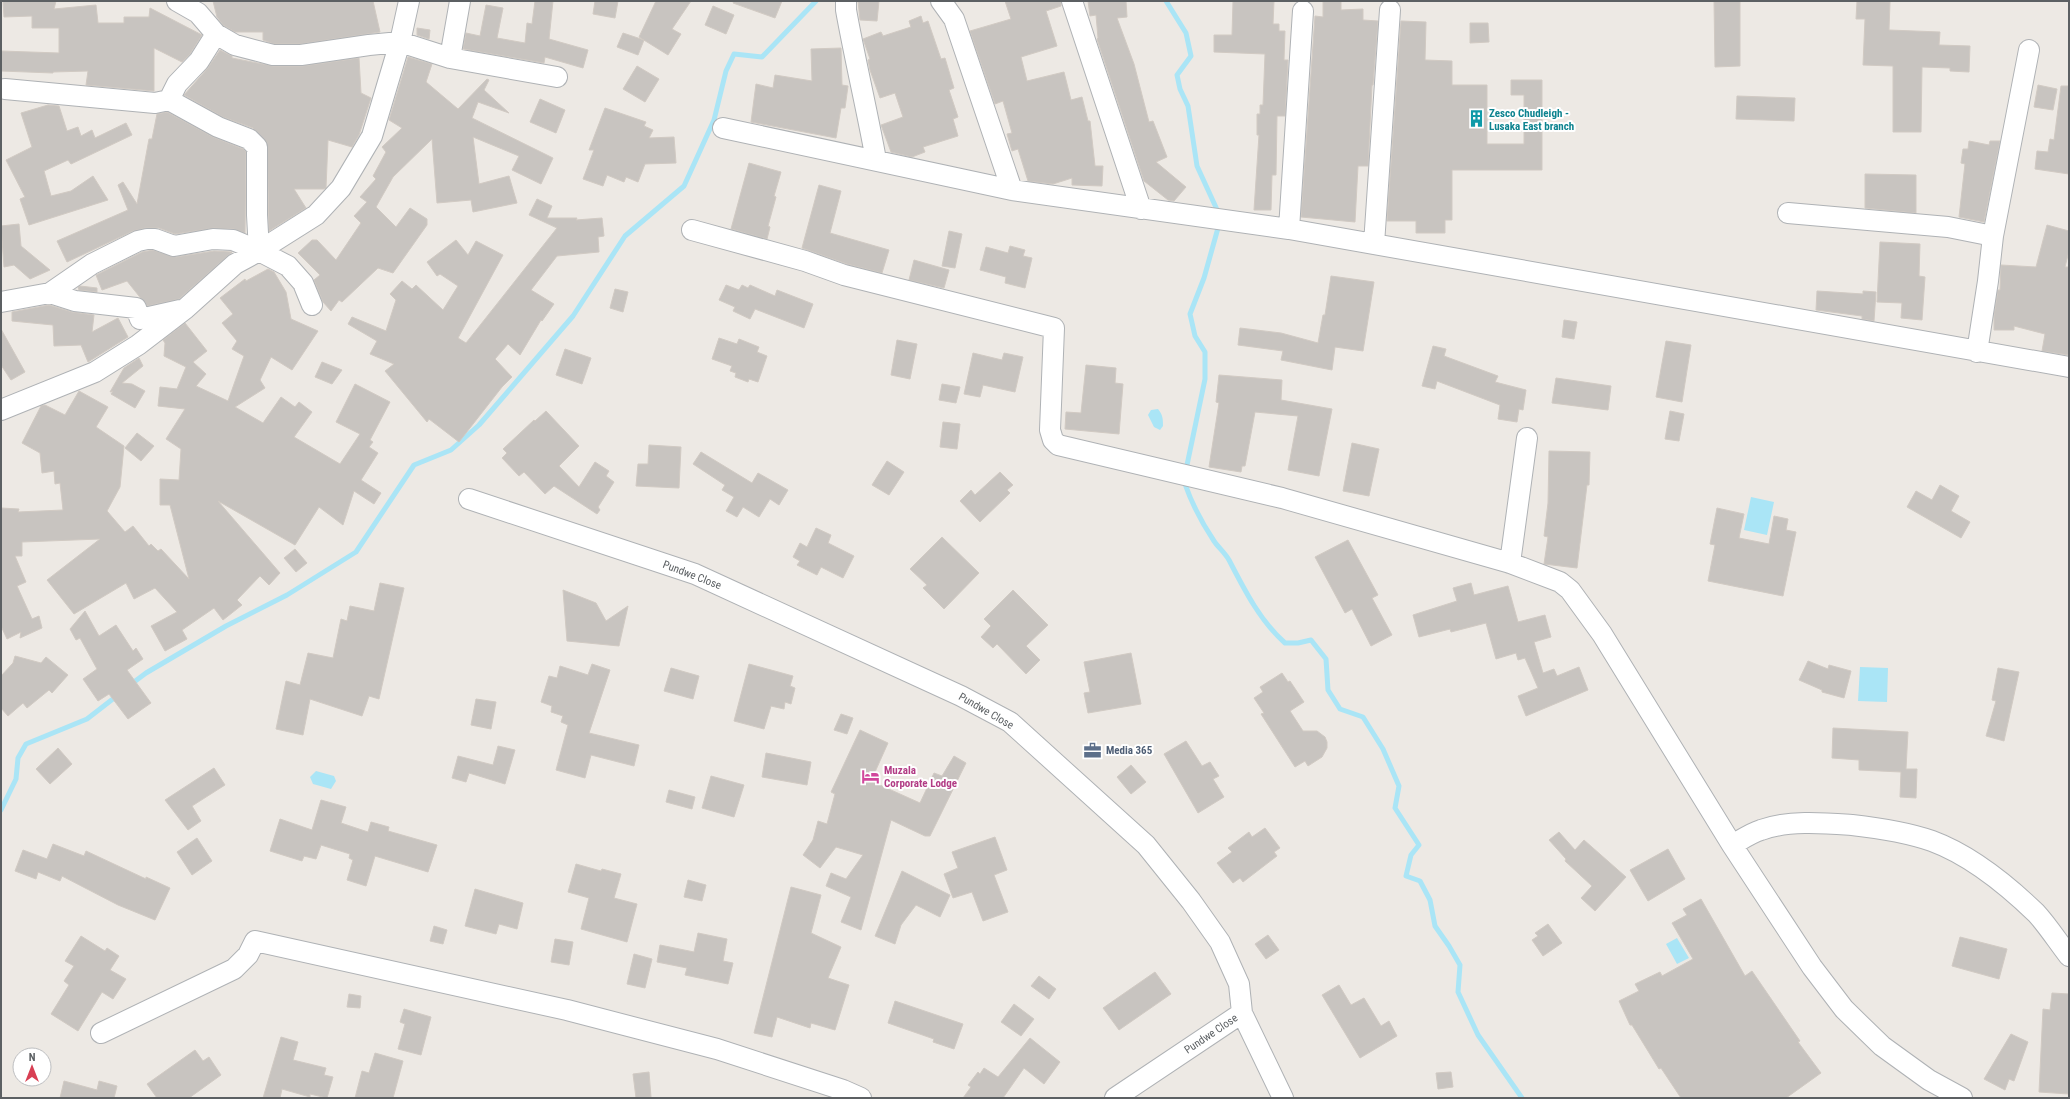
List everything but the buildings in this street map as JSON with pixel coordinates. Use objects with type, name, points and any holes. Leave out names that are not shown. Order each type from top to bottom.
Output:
[{"type":"street","points":[[177,1],[198,13],[216,34],[235,45],[273,55],[319,54],[369,45],[400,42],[450,58],[557,77]]},
{"type":"street","points":[[1,410],[95,372],[138,346],[185,309],[235,264],[259,251],[316,215],[341,188],[372,136],[400,42],[409,1]]},
{"type":"street","points":[[450,58],[460,1]]},
{"type":"street","points":[[846,1],[846,10],[855,62],[866,105],[876,160]]},
{"type":"street","points":[[941,1],[954,19],[1012,190]]},
{"type":"street","points":[[1072,1],[1141,209]]},
{"type":"street","points":[[1374,244],[1390,10]]},
{"type":"street","points":[[1289,229],[1302,11]]},
{"type":"street","points":[[169,100],[176,84],[199,61],[216,34]]},
{"type":"street","points":[[1977,352],[1993,236],[2029,50]]},
{"type":"street","points":[[6,89],[155,103],[169,100],[218,127],[249,139],[257,147],[257,215],[259,251]]},
{"type":"street","points":[[723,128],[1012,190],[1289,229],[1977,352],[2069,367]]},
{"type":"street","points":[[1788,214],[1948,227],[1993,236]]},
{"type":"street","points":[[692,230],[805,261],[844,275],[1054,328],[1050,430],[1052,440],[1058,444],[1186,473],[1282,498],[1510,563],[1547,575],[1560,582],[1570,590],[1602,634],[1732,844],[1812,967],[1844,1009],[1882,1046],[1929,1080],[1962,1098]]},
{"type":"street","points":[[1,302],[50,293],[92,264],[147,238],[174,246],[214,239],[233,240],[288,266],[303,283],[312,305]]},
{"type":"street","points":[[50,293],[75,301],[136,308],[140,318],[185,309]]},
{"type":"street","points":[[1510,563],[1528,438]]},
{"type":"street","name":"Pundwe Close","points":[[469,500],[695,574],[961,696],[1010,722],[1146,845],[1191,901],[1220,942],[1239,984],[1242,1014],[1115,1098]]},
{"type":"street","points":[[1732,844],[1761,830],[1780,825],[1804,824],[1839,824],[1886,829],[1932,841],[1971,861],[2005,886],[2037,914],[2069,956]]},
{"type":"street","points":[[100,1033],[234,969],[248,955],[256,941],[567,1010],[717,1049],[843,1090],[861,1098]]},
{"type":"street","points":[[1242,1014],[1283,1098]]},
{"type":"water","points":[[1158,409],[1163,419],[1163,426],[1160,430],[1154,427],[1148,415],[1151,410]]},
{"type":"water","points":[[1751,497],[1774,502],[1767,535],[1744,530]]},
{"type":"water","points":[[1860,667],[1888,668],[1887,702],[1858,701]]},
{"type":"water","points":[[316,771],[334,776],[336,781],[331,789],[313,784],[310,777]]},
{"type":"water","points":[[1677,938],[1689,958],[1677,964],[1666,944]]},
{"type":"waterway","points":[[130,685],[146,673],[226,626],[287,595],[356,552],[414,465],[451,450],[479,425],[573,316],[625,236],[684,186],[714,120],[726,71],[734,54],[762,57],[816,1]]},
{"type":"waterway","points":[[1166,1],[1186,33],[1191,56],[1177,75],[1180,89],[1188,106],[1197,166],[1219,214]]},
{"type":"waterway","points":[[1187,465],[1205,379],[1205,352],[1195,336],[1190,314],[1204,278],[1218,228]]},
{"type":"waterway","points":[[1185,484],[1205,527],[1226,555],[1260,615],[1285,643],[1298,643],[1311,640],[1326,659],[1328,690],[1340,709],[1363,717],[1383,749],[1399,786],[1395,808],[1419,845],[1411,855],[1406,876],[1420,881],[1430,900],[1435,926],[1460,965],[1458,992],[1478,1035],[1522,1098]]},
{"type":"waterway","points":[[1,810],[16,779],[18,758],[26,744],[87,719],[118,695]]},
{"type":"place","name":"Zesco Chudleigh - Lusaka East branch","points":[[1476,119]]},
{"type":"place","name":"Media 365","points":[[1093,750]]},
{"type":"place","name":"Muzala Corporate Lodge","points":[[871,776]]}]
